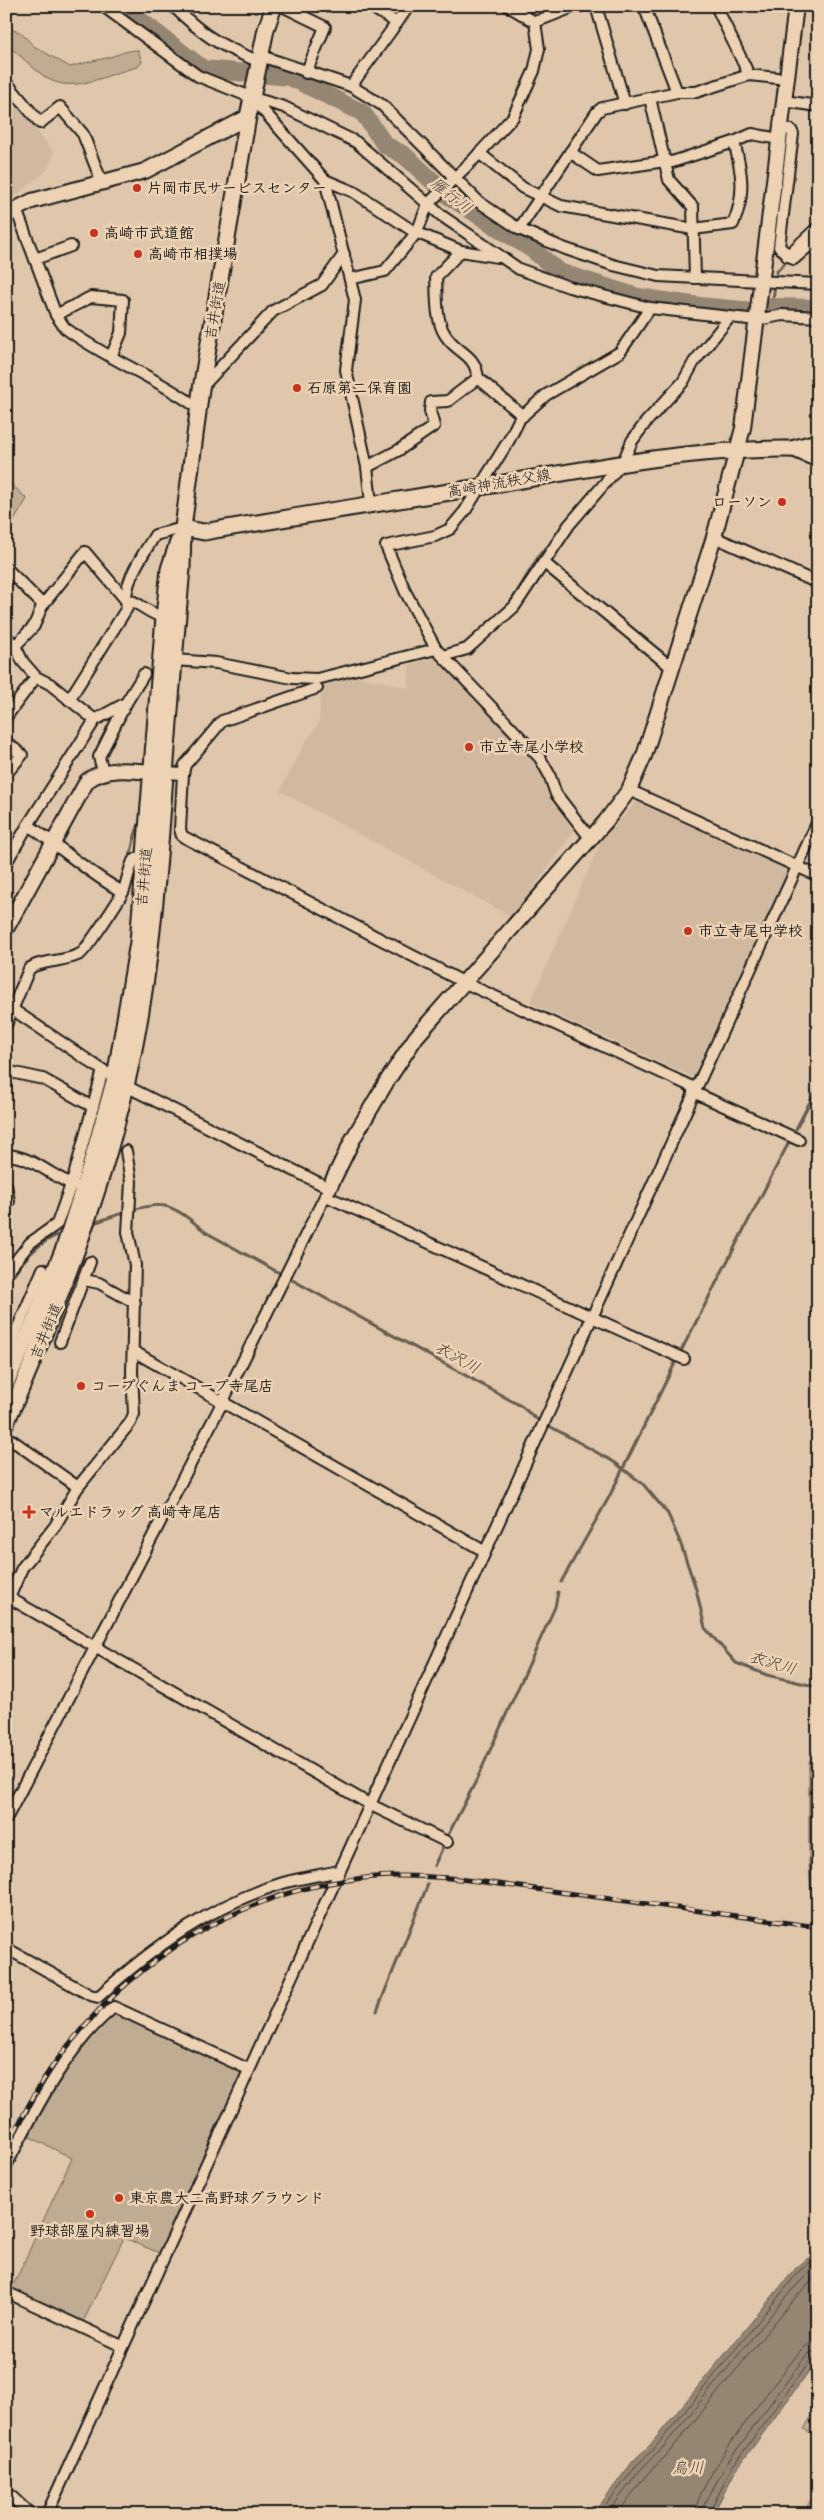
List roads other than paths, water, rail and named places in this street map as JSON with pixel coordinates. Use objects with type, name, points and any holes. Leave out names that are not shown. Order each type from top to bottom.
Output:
[{"type":"main road","points":[[254,96],[260,62],[274,6]]},
{"type":"main road","name":"吉井街道","points":[[6,1383],[34,1322],[73,1221],[115,1078],[150,941],[182,568],[183,528],[201,389],[248,117],[254,96]]},
{"type":"main road","name":"高崎神流秩父線","points":[[183,528],[204,532],[622,462],[736,450],[784,448],[818,450]]},
{"type":"main road","name":"吉井街道","points":[[6,1424],[56,1307],[90,1212],[138,942],[146,858],[150,772],[169,569],[183,528]]},
{"type":"street","points":[[103,6],[198,76],[284,107],[356,142],[384,163],[428,204],[519,269],[570,287],[650,308],[757,320],[782,315],[818,317]]},
{"type":"street","points":[[173,6],[208,38],[221,46],[260,62],[351,86],[382,105],[479,202],[519,229],[563,248],[658,276],[818,284]]},
{"type":"street","points":[[282,6],[324,27],[306,73]]},
{"type":"street","points":[[370,6],[397,23]]},
{"type":"street","points":[[351,86],[409,6]]},
{"type":"street","points":[[508,6],[535,22]]},
{"type":"street","points":[[535,22],[573,7],[582,6]]},
{"type":"street","points":[[596,6],[626,104]]},
{"type":"street","points":[[644,6],[677,92]]},
{"type":"street","points":[[716,6],[749,75]]},
{"type":"street","points":[[6,1819],[93,1647],[223,1401],[354,1137],[416,1037],[465,983],[629,790],[644,756],[714,537],[743,426],[796,6]]},
{"type":"street","points":[[350,279],[385,271],[417,232],[428,204],[480,153],[512,117],[534,71],[539,49],[535,22]]},
{"type":"street","points":[[519,229],[597,112],[602,108],[677,92],[696,92],[749,75],[787,79]]},
{"type":"street","points":[[6,82],[40,123],[60,107],[83,134],[102,183]]},
{"type":"street","points":[[254,96],[325,180],[355,300],[346,370],[367,467],[372,503]]},
{"type":"street","points":[[650,98],[670,180],[693,207],[695,278]]},
{"type":"street","points":[[784,101],[818,106]]},
{"type":"street","points":[[198,408],[174,390],[154,382],[65,328],[56,315],[35,259],[11,213],[48,196],[145,171],[248,117]]},
{"type":"street","points":[[570,152],[598,171],[665,161],[672,162],[734,142],[752,134],[779,133],[791,130],[793,134],[779,247],[787,256],[794,259],[818,238]]},
{"type":"street","points":[[480,153],[523,188],[561,206],[693,229],[733,224],[736,218],[743,174],[734,142]]},
{"type":"street","points":[[325,180],[354,192],[417,232],[461,251],[502,258]]},
{"type":"street","points":[[787,256],[818,227]]},
{"type":"street","points":[[35,259],[71,246]]},
{"type":"street","points":[[461,251],[436,277],[439,313],[445,335],[476,365],[478,378],[523,416]]},
{"type":"street","points":[[201,389],[273,311],[322,285],[344,254]]},
{"type":"street","points":[[56,315],[91,296],[123,300],[121,333],[111,357]]},
{"type":"street","points":[[590,838],[556,794],[549,774],[540,758],[440,652],[406,593],[386,546],[435,536],[450,529],[465,511],[523,416],[546,395],[620,352],[650,308]]},
{"type":"street","points":[[174,660],[216,663],[292,678],[317,679],[440,652],[467,649],[514,607],[569,525],[622,462],[632,441],[646,422],[683,382],[694,362],[730,317]]},
{"type":"street","points":[[367,467],[399,450],[434,426],[430,411],[431,402],[448,401],[478,378]]},
{"type":"street","points":[[784,448],[818,439]]},
{"type":"street","points":[[784,448],[818,462]]},
{"type":"street","points":[[125,600],[130,582],[155,535],[183,528]]},
{"type":"street","points":[[714,537],[818,583]]},
{"type":"street","points":[[15,646],[34,626],[43,605],[85,552],[125,600],[127,608],[69,700]]},
{"type":"street","points":[[543,562],[671,667]]},
{"type":"street","points":[[6,568],[43,605]]},
{"type":"street","points":[[125,600],[130,600],[156,616],[164,617]]},
{"type":"street","points":[[6,636],[15,646],[23,662],[36,677],[50,684],[95,720]]},
{"type":"street","points":[[103,772],[99,757],[126,703],[144,674]]},
{"type":"street","points":[[6,717],[36,677]]},
{"type":"street","points":[[317,688],[222,721],[184,765],[180,829],[182,836],[465,983],[799,1140]]},
{"type":"street","points":[[6,864],[28,825],[95,720],[126,703]]},
{"type":"street","points":[[6,742],[22,755],[6,774]]},
{"type":"street","points":[[6,929],[86,781],[98,772],[183,774]]},
{"type":"street","points":[[629,790],[818,876]]},
{"type":"street","points":[[47,2514],[248,2069],[371,1805],[484,1551],[818,821]]},
{"type":"street","points":[[28,825],[54,842],[101,880],[123,892]]},
{"type":"street","points":[[6,1025],[9,1006],[29,969],[33,965],[65,960],[81,954],[88,948],[96,930],[123,892],[133,861],[138,858],[146,858]]},
{"type":"street","points":[[9,1006],[115,1078],[327,1192],[684,1359]]},
{"type":"street","points":[[6,1071],[44,1079],[93,1107]]},
{"type":"street","points":[[6,1273],[30,1243],[57,1224],[73,1184],[93,1107],[115,1078]]},
{"type":"street","points":[[126,1151],[131,1182],[128,1232],[135,1265],[134,1414],[130,1423],[78,1487],[55,1526],[22,1568],[7,1600],[371,1805],[447,1842]]},
{"type":"street","points":[[6,1155],[28,1159],[73,1184]]},
{"type":"street","points":[[6,1185],[9,1201],[6,1207]]},
{"type":"street","points":[[60,1342],[90,1262]]},
{"type":"street","points":[[6,1355],[44,1269]]},
{"type":"street","points":[[84,1280],[99,1283],[135,1303]]},
{"type":"street","points":[[134,1351],[484,1551]]},
{"type":"street","points":[[6,1436],[78,1487]]},
{"type":"street","points":[[6,1948],[90,1995],[98,1997],[159,1945],[232,1903],[284,1883],[339,1871]]},
{"type":"street","points":[[6,2166],[39,2103],[64,2064],[90,2031],[114,2007],[248,2069]]},
{"type":"street","points":[[6,2292],[122,2346]]},
{"type":"street","points":[[6,2496],[11,2496],[30,2514]]},
{"type":"water","points":[[818,1737],[818,1953],[815,1948],[809,1864],[809,1763]]},
{"type":"water","name":"烏川","points":[[818,2250],[818,2359],[736,2470],[713,2514],[593,2514],[633,2461],[650,2445],[796,2268]]},
{"type":"waterway","name":"雁行川","points":[[121,6],[203,69],[290,77],[363,113],[385,145],[404,155],[450,197],[533,250],[559,272],[638,297],[699,306],[752,311],[772,307],[818,308]]},
{"type":"waterway","points":[[772,307],[777,271],[790,258]]},
{"type":"waterway","points":[[512,600],[540,554],[546,548]]},
{"type":"waterway","points":[[452,648],[465,644],[491,620]]},
{"type":"waterway","points":[[355,674],[439,653]]},
{"type":"waterway","points":[[206,733],[214,721],[220,717]]},
{"type":"waterway","points":[[174,771],[189,753]]},
{"type":"waterway","points":[[128,861],[138,827],[143,817]]},
{"type":"waterway","points":[[120,887],[126,866]]},
{"type":"waterway","points":[[90,935],[103,915]]},
{"type":"waterway","points":[[24,969],[26,964],[36,961]]},
{"type":"waterway","points":[[796,1129],[818,1086]]},
{"type":"waterway","points":[[680,1353],[788,1144]]},
{"type":"waterway","name":"衣沢川","points":[[91,1224],[148,1206],[157,1205],[171,1208],[207,1233],[521,1406],[535,1418],[614,1462],[643,1484],[668,1514],[696,1589],[705,1628],[736,1663],[767,1675],[818,1687]]},
{"type":"waterway","name":"衣沢川","points":[[6,1285],[37,1247],[63,1233]]},
{"type":"waterway","points":[[561,1582],[608,1499],[676,1361]]},
{"type":"waterway","points":[[448,1835],[476,1781],[555,1607],[558,1592]]},
{"type":"waterway","points":[[434,1866],[442,1849]]},
{"type":"waterway","points":[[377,2011],[428,1884]]},
{"type":"railway","points":[[6,2148],[33,2096],[52,2067],[82,2029],[116,1994],[152,1963],[192,1936],[234,1914],[279,1896],[325,1884],[374,1877],[421,1876],[490,1883],[818,1927]]},
{"type":"place","name":"片岡市民サービスセンター","points":[[137,188]]},
{"type":"place","name":"高崎市武道館","points":[[94,233]]},
{"type":"place","name":"高崎市相撲場","points":[[138,254]]},
{"type":"place","name":"石原第二保育園","points":[[297,388]]},
{"type":"place","name":"ローソン","points":[[782,502]]},
{"type":"place","name":"市立寺尾小学校","points":[[469,747]]},
{"type":"place","name":"市立寺尾中学校","points":[[688,931]]},
{"type":"place","name":"コープぐんま コープ寺尾店","points":[[81,1386]]},
{"type":"place","name":"マルエドラッグ 高崎寺尾店","points":[[29,1512]]},
{"type":"place","name":"東京農大二高野球グラウンド","points":[[119,2198]]},
{"type":"place","name":"野球部屋内練習場","points":[[90,2214]]}]
